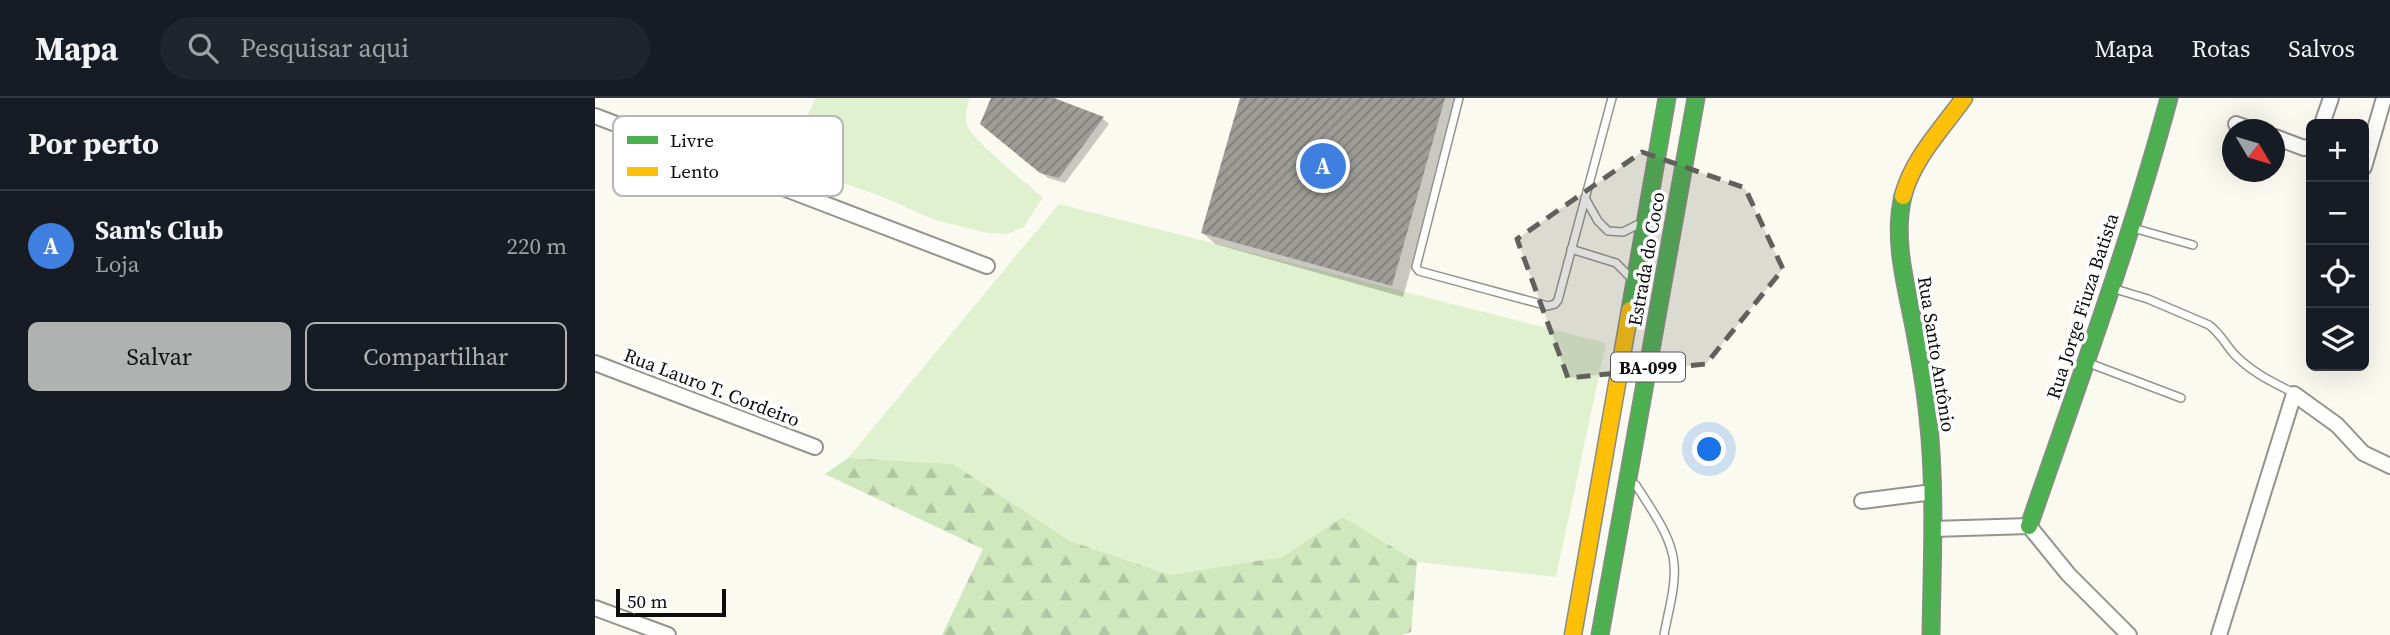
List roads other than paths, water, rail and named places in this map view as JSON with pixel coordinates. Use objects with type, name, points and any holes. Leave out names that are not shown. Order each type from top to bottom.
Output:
[{"type":"main road","name":"Estrada do Coco","points":[[1573,635],[1633,280],[1667,98]]},
{"type":"main road","name":"Estrada do Coco","points":[[1600,635],[1696,98]]},
{"type":"main road","name":"Rua Santo Antônio","points":[[1931,635],[1933,492],[1928,418],[1899,242],[1899,217],[1904,192],[1913,170],[1963,98]]},
{"type":"main road","name":"Rua Jorge Fiuza Batista","points":[[2029,526],[2111,288],[2169,98]]},
{"type":"street","points":[[2324,119],[2331,98]]},
{"type":"street","points":[[2369,150],[2384,98]]},
{"type":"street","points":[[595,116],[613,123]]},
{"type":"street","points":[[2285,141],[2306,147]]},
{"type":"street","points":[[805,196],[986,265]]},
{"type":"street","name":"Rua Lauro T. Cordeiro","points":[[595,362],[815,447]]},
{"type":"street","points":[[2219,635],[2294,394],[2337,425],[2363,453],[2390,466]]},
{"type":"street","points":[[1862,501],[1933,492]]},
{"type":"street","points":[[1933,529],[2029,526],[2068,574],[2129,635]]},
{"type":"street","points":[[595,608],[668,635]]},
{"type":"lane","points":[[1459,98],[1416,268],[1552,306],[1558,300],[1612,98]]},
{"type":"lane","points":[[1585,198],[1598,221],[1608,231],[1623,232],[1644,222]]},
{"type":"lane","points":[[2130,227],[2193,245]]},
{"type":"lane","points":[[1571,249],[1616,263],[1633,280]]},
{"type":"lane","points":[[2111,288],[2148,299],[2209,325],[2218,331],[2234,354],[2251,370],[2294,394]]},
{"type":"lane","points":[[2086,362],[2181,398]]},
{"type":"lane","points":[[1629,474],[1659,522],[1669,543],[1674,563],[1664,635]]},
{"type":"place","name":"Sam's Club","points":[[1323,166]]}]
